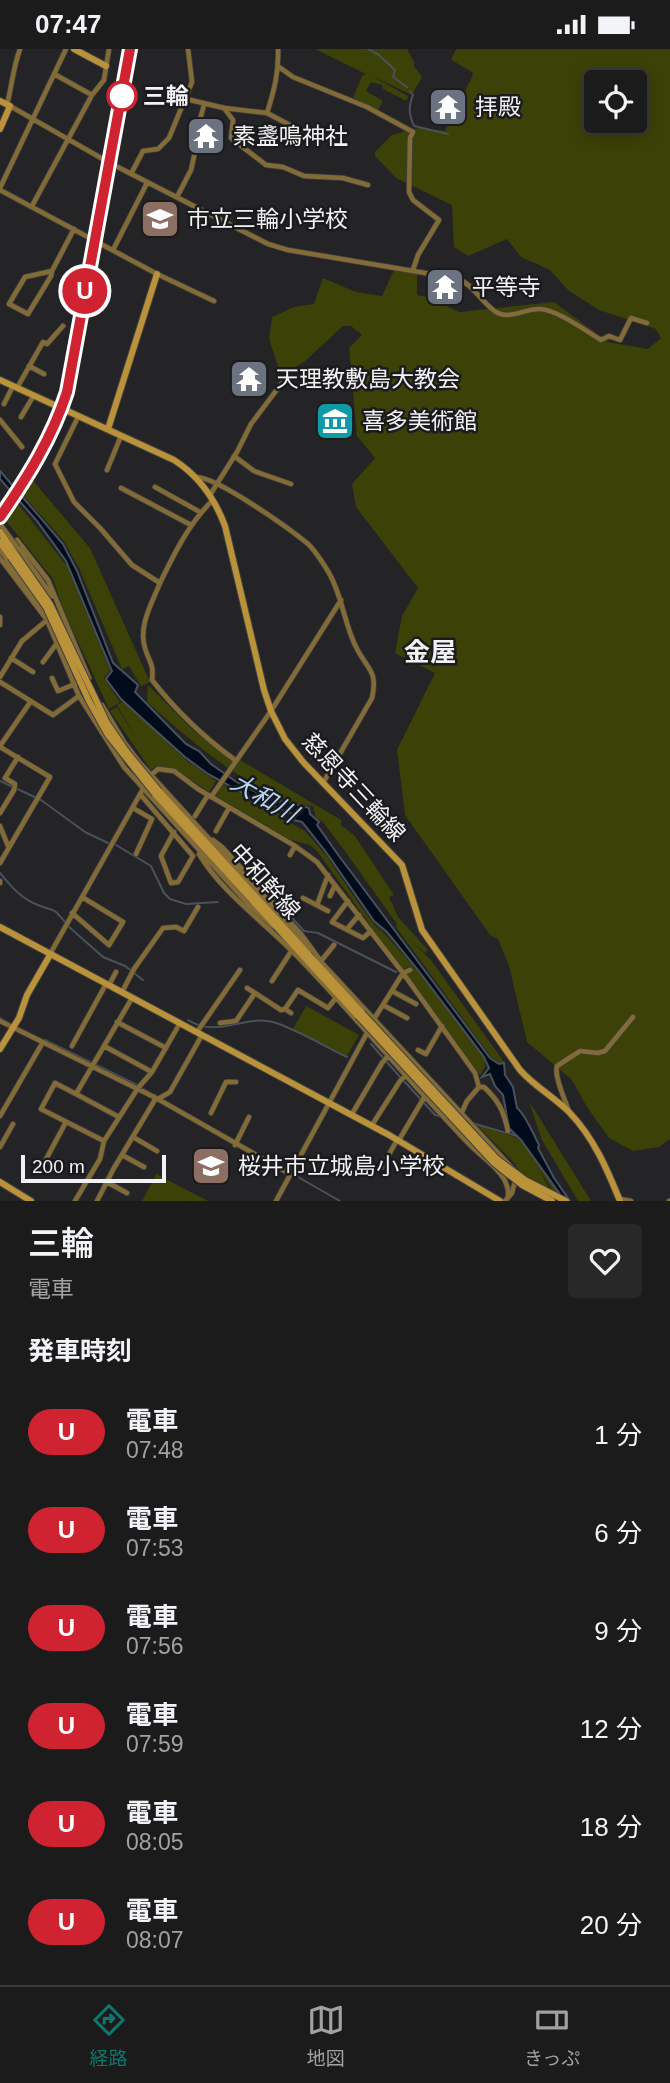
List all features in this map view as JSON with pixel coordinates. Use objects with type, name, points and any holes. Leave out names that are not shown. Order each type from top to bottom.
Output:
[{"type":"main road","points":[[74,49],[106,66]]},
{"type":"main road","points":[[0,129],[6,104]]},
{"type":"main road","points":[[108,429],[157,274]]},
{"type":"main road","name":"慈恩寺三輪線","points":[[0,380],[174,460],[196,477],[211,498],[225,526],[271,711],[285,739],[401,865],[418,922],[434,951],[520,1070],[569,1112],[605,1162],[619,1200]]},
{"type":"main road","points":[[113,415],[123,436]]},
{"type":"main road","name":"中和幹線","points":[[0,532],[50,604],[107,723],[157,793],[319,963],[360,1015],[494,1163],[522,1185],[552,1201]]},
{"type":"main road","name":"中和幹線","points":[[0,542],[46,607],[89,701],[108,734],[157,793],[284,936],[497,1159],[525,1180],[566,1201]]},
{"type":"main road","points":[[0,927],[352,1114],[504,1199]]},
{"type":"main road","points":[[0,1049],[50,955]]},
{"type":"main road","points":[[0,1182],[30,1201]]},
{"type":"street","points":[[20,49],[6,104],[147,183],[268,244],[288,250],[461,279],[497,313],[505,315],[538,309],[552,312],[601,340],[609,337],[620,339],[631,318],[647,323]]},
{"type":"street","points":[[66,49],[0,189],[157,274],[214,300]]},
{"type":"street","points":[[32,206],[92,95],[104,81],[109,49]]},
{"type":"street","points":[[131,174],[143,151],[158,149],[169,138],[192,82],[188,49]]},
{"type":"street","points":[[267,113],[279,67],[278,49]]},
{"type":"street","points":[[279,67],[293,77],[367,107],[413,132],[410,138],[409,192],[413,200],[439,220],[418,255],[413,270]]},
{"type":"street","points":[[54,75],[92,95]]},
{"type":"street","points":[[186,99],[224,108],[267,113],[301,131]]},
{"type":"street","points":[[177,197],[191,170],[195,152],[194,141],[204,104]]},
{"type":"street","points":[[224,108],[233,120],[231,138],[265,165],[283,167],[304,176],[343,178],[368,185]]},
{"type":"street","points":[[113,250],[147,183]]},
{"type":"street","points":[[51,271],[25,277],[9,305],[28,314],[51,276],[51,271],[74,229]]},
{"type":"street","points":[[4,404],[43,342],[47,344],[63,326]]},
{"type":"street","points":[[29,366],[44,374]]},
{"type":"street","points":[[235,760],[176,711],[152,680],[154,665],[144,647],[144,622],[159,583],[191,525],[211,498],[216,483],[251,424],[288,375]]},
{"type":"street","points":[[21,417],[34,395]]},
{"type":"street","points":[[78,417],[55,464],[60,479],[74,502],[132,565],[159,583]]},
{"type":"street","points":[[0,420],[22,447]]},
{"type":"street","points":[[107,470],[123,436]]},
{"type":"street","points":[[234,456],[254,471],[291,484]]},
{"type":"street","points":[[196,477],[204,477],[216,483],[309,544],[330,574],[357,650],[372,670],[372,698],[323,783]]},
{"type":"street","points":[[155,487],[200,512]]},
{"type":"street","points":[[121,488],[191,525]]},
{"type":"street","points":[[0,524],[58,606]]},
{"type":"street","points":[[174,832],[161,856],[171,883],[178,882],[193,856],[112,750],[79,696],[47,620],[1,555],[17,540],[48,579],[102,706],[124,742],[319,963],[512,1165],[515,1185],[504,1199]]},
{"type":"street","points":[[195,816],[271,711],[341,600]]},
{"type":"street","points":[[0,617],[0,625]]},
{"type":"street","points":[[47,620],[22,641],[0,679],[55,715],[79,696]]},
{"type":"street","points":[[43,662],[57,642]]},
{"type":"street","points":[[11,658],[33,672]]},
{"type":"street","points":[[52,678],[58,691],[75,684]]},
{"type":"street","points":[[0,863],[50,777],[0,746],[31,701]]},
{"type":"street","points":[[0,813],[14,789],[15,784],[5,778],[18,757]]},
{"type":"street","points":[[151,775],[158,769],[174,771],[317,862],[442,1026],[475,1073],[479,1087]]},
{"type":"street","points":[[50,955],[142,791]]},
{"type":"street","points":[[142,791],[257,913],[284,936]]},
{"type":"street","points":[[133,808],[152,819],[136,854]]},
{"type":"street","points":[[216,831],[229,808]]},
{"type":"street","points":[[0,826],[9,846]]},
{"type":"street","points":[[193,844],[205,863],[292,950],[506,1181],[504,1199]]},
{"type":"street","points":[[290,855],[295,846]]},
{"type":"street","points":[[317,905],[328,875]]},
{"type":"street","points":[[330,896],[335,884]]},
{"type":"street","points":[[72,913],[109,945],[123,922],[82,897]]},
{"type":"street","points":[[303,898],[328,911]]},
{"type":"street","points":[[348,901],[332,922],[363,937],[371,931]]},
{"type":"street","points":[[122,993],[133,971],[163,928],[176,927],[184,931],[198,907]]},
{"type":"street","points":[[347,929],[359,915]]},
{"type":"street","points":[[319,963],[334,945]]},
{"type":"street","points":[[272,981],[292,950]]},
{"type":"street","points":[[97,1201],[122,1155],[159,1098],[170,1093],[199,1033],[240,970]]},
{"type":"street","points":[[276,1201],[374,1020],[403,973],[410,971]]},
{"type":"street","points":[[72,1045],[116,972]]},
{"type":"street","points":[[247,988],[281,1010],[285,1009],[291,1013]]},
{"type":"street","points":[[285,1009],[298,989],[328,1007],[335,999]]},
{"type":"street","points":[[392,991],[416,1005]]},
{"type":"street","points":[[220,1023],[236,1021],[255,993]]},
{"type":"street","points":[[76,1094],[132,998]]},
{"type":"street","points":[[383,1005],[407,1019]]},
{"type":"street","points":[[569,1112],[562,1086],[555,1075],[557,1066],[580,1051],[605,1051],[633,1017]]},
{"type":"street","points":[[0,1021],[15,1025],[43,1042],[140,1086],[290,1174]]},
{"type":"street","points":[[117,1023],[166,1048]]},
{"type":"street","points":[[75,1201],[100,1159],[104,1141],[152,1072],[180,1023]]},
{"type":"street","points":[[418,1050],[426,1054],[442,1026]]},
{"type":"street","points":[[0,1116],[43,1042]]},
{"type":"street","points":[[104,1046],[152,1072]]},
{"type":"street","points":[[352,1114],[388,1056]]},
{"type":"street","points":[[372,1125],[406,1075]]},
{"type":"street","points":[[211,1113],[226,1082],[236,1082]]},
{"type":"street","points":[[104,1141],[41,1109],[55,1083],[119,1117]]},
{"type":"street","points":[[461,1114],[467,1101],[479,1087]]},
{"type":"street","points":[[479,1087],[484,1087],[497,1099],[505,1113],[508,1131]]},
{"type":"street","points":[[382,1167],[425,1096]]},
{"type":"street","points":[[236,1143],[249,1117]]},
{"type":"street","points":[[44,1163],[66,1122]]},
{"type":"street","points":[[0,1147],[13,1124]]},
{"type":"street","points":[[133,1137],[158,1150]]},
{"type":"street","points":[[122,1155],[144,1167]]},
{"type":"street","points":[[107,1182],[127,1193]]},
{"type":"street","points":[[619,1200],[631,1201]]},
{"type":"green space","points":[[315,49],[407,49],[422,77],[410,94],[372,76],[408,96],[407,100],[404,100],[383,89],[382,85],[371,82],[366,91],[383,101],[378,110],[353,98],[362,76],[366,74]]},
{"type":"green space","points":[[456,49],[670,49],[670,1139],[659,1147],[633,1151],[609,1138],[572,1080],[527,1042],[509,966],[498,939],[490,935],[405,815],[397,750],[435,673],[395,653],[402,616],[418,588],[356,507],[352,484],[375,458],[357,436],[349,348],[362,335],[351,326],[343,326],[304,362],[281,375],[269,339],[272,317],[294,307],[314,304],[323,278],[356,292],[382,296],[394,270],[417,274],[417,295],[459,312],[554,302],[608,342],[648,349],[661,338],[656,329],[599,310],[568,290],[550,270],[521,257],[507,239],[468,256],[454,247],[452,205],[396,178],[375,156],[375,152],[392,135],[418,128],[445,131],[473,75],[451,60]]},
{"type":"green space","points":[[30,477],[90,548],[150,682],[141,686],[129,666],[122,669],[78,566],[63,540],[20,492]]},
{"type":"green space","points":[[15,500],[67,566],[110,670],[104,678],[120,702],[109,709],[63,609],[53,579],[3,517]]},
{"type":"green space","points":[[148,685],[193,730],[237,763],[240,760],[341,820],[341,825],[355,836],[394,895],[389,897],[398,917],[428,950],[425,953],[405,935],[431,960],[504,1062],[500,1063],[491,1057],[396,927],[397,924],[344,850],[323,822],[316,818],[313,806],[293,803],[271,794],[225,766],[147,702]]},
{"type":"green space","points":[[124,701],[186,760],[216,781],[209,792],[174,768],[157,766],[151,770],[110,711],[117,707],[138,741],[117,705]]},
{"type":"green space","points":[[222,784],[281,814],[283,819],[305,831],[326,855],[381,933],[376,924],[421,975],[484,1058],[485,1066],[481,1075],[478,1073],[477,1078],[404,972],[410,971],[408,967],[402,970],[317,851],[310,845],[291,840],[216,796]]},
{"type":"green space","points":[[306,1006],[359,1035],[347,1056],[293,1029]]},
{"type":"green space","points":[[529,1101],[591,1201],[578,1201],[541,1138]]},
{"type":"green space","points":[[476,1124],[522,1142],[564,1201],[559,1201],[539,1169],[550,1190],[519,1172],[515,1164]]},
{"type":"green space","points":[[156,1174],[208,1201],[142,1201]]},
{"type":"water","name":"大和川","points":[[0,471],[63,544],[77,571],[113,663],[138,685],[135,692],[186,744],[199,751],[211,764],[235,781],[275,802],[285,801],[309,808],[310,814],[319,822],[317,825],[339,856],[490,1058],[499,1064],[504,1063],[505,1075],[513,1087],[517,1108],[529,1125],[554,1178],[570,1201],[565,1201],[521,1140],[509,1128],[503,1095],[490,1074],[482,1077],[489,1068],[484,1057],[418,970],[387,932],[374,921],[302,822],[293,820],[293,814],[248,796],[208,774],[185,757],[121,699],[106,679],[112,671],[66,561],[37,521],[0,479]]},
{"type":"waterway","points":[[368,49],[395,70],[393,77],[407,87]]},
{"type":"waterway","points":[[410,91],[413,95],[410,111],[414,126],[448,134]]},
{"type":"waterway","points":[[0,781],[41,800],[85,832],[108,843]]},
{"type":"waterway","points":[[116,845],[151,866],[164,893],[170,899],[186,904],[218,902]]},
{"type":"waterway","points":[[0,873],[21,896],[55,911],[65,922]]},
{"type":"waterway","points":[[266,889],[304,931],[318,933],[396,972]]},
{"type":"waterway","points":[[68,926],[103,957],[125,966],[143,980]]},
{"type":"waterway","points":[[0,1018],[8,1023]]},
{"type":"waterway","points":[[188,1020],[210,1027],[263,1020],[273,1022],[347,1057]]},
{"type":"waterway","points":[[45,1040],[137,1085]]},
{"type":"waterway","points":[[371,1044],[400,1077]]},
{"type":"waterway","points":[[404,1081],[435,1115],[439,1116]]},
{"type":"waterway","points":[[142,1088],[152,1094]]},
{"type":"waterway","points":[[472,1123],[517,1136]]},
{"type":"waterway","points":[[291,1173],[340,1201]]},
{"type":"railway","points":[[0,517],[47,441],[67,392],[127,49]]},
{"type":"train","name":"U","points":[[0,517],[50,436],[67,392],[130,49]]},
{"type":"place","name":"三輪","points":[[122,96]]},
{"type":"place","name":"拝殿","points":[[448,107]]},
{"type":"place","name":"素盞鳴神社","points":[[206,136]]},
{"type":"place","name":"市立三輪小学校","points":[[160,219]]},
{"type":"place","name":"平等寺","points":[[445,287]]},
{"type":"place","name":"天理教敷島大教会","points":[[249,379]]},
{"type":"place","name":"喜多美術館","points":[[335,421]]},
{"type":"place","name":"桜井市立城島小学校","points":[[211,1166]]},
{"type":"district","name":"金屋","points":[[430,652]]}]
